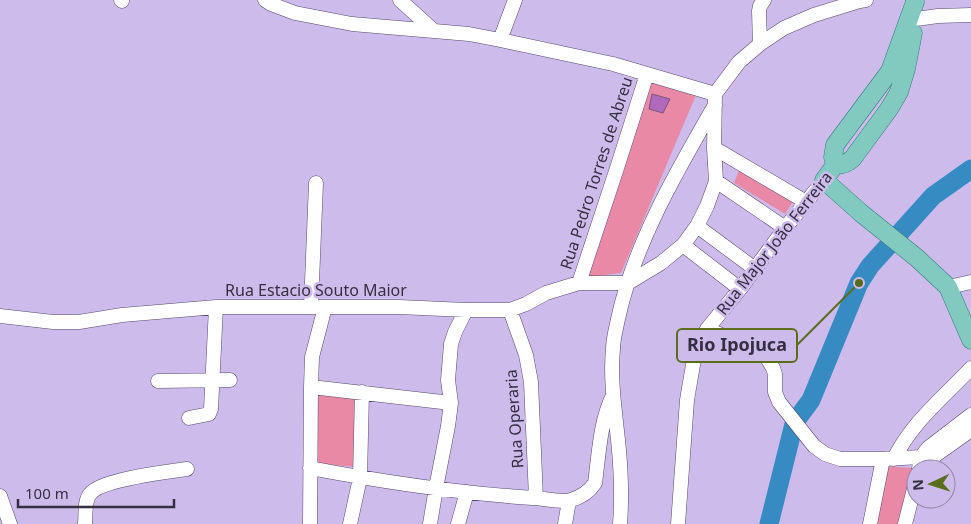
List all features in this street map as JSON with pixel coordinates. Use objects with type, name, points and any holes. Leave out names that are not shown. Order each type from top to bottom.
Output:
[{"type":"main road","name":"Rua Major João Ferreira","points":[[824,180],[834,165],[835,145],[890,71],[914,10]]},
{"type":"main road","name":"Rua Major João Ferreira","points":[[834,165],[850,162],[878,125],[899,92],[906,69],[914,10]]},
{"type":"main road","points":[[859,113],[878,125]]},
{"type":"main road","points":[[824,180],[861,213],[917,258],[948,287],[970,338]]},
{"type":"street","points":[[265,0],[295,13],[352,24],[469,34],[613,64],[648,74],[715,99]]},
{"type":"street","points":[[400,0],[434,30]]},
{"type":"street","points":[[500,40],[515,0]]},
{"type":"street","points":[[760,44],[759,11],[764,0]]},
{"type":"street","points":[[620,524],[620,467],[613,394],[613,349],[621,306],[637,255],[715,99],[739,62],[760,44],[784,28],[814,15],[866,0]]},
{"type":"street","points":[[914,10],[938,16],[971,15]]},
{"type":"street","name":"Rua Pedro Torres de Abreu","points":[[578,283],[648,74]]},
{"type":"street","points":[[628,283],[661,263],[683,244],[697,226],[707,206],[716,181],[714,148],[715,99]]},
{"type":"street","points":[[714,148],[806,202]]},
{"type":"street","name":"Rua Major João Ferreira","points":[[678,524],[687,400],[694,359],[707,329],[824,180]]},
{"type":"street","points":[[716,181],[785,228]]},
{"type":"street","points":[[310,524],[310,387],[318,307],[316,183]]},
{"type":"street","points":[[697,226],[755,269]]},
{"type":"street","points":[[683,244],[740,288]]},
{"type":"street","points":[[948,287],[970,281]]},
{"type":"street","name":"Rua Estacio Souto Maior","points":[[0,316],[53,322],[79,322],[122,315],[216,307],[399,307],[510,310],[563,287],[578,283],[628,283]]},
{"type":"street","points":[[189,418],[205,416],[209,414],[212,408],[216,307]]},
{"type":"street","points":[[430,524],[451,403],[448,380],[451,344],[466,310]]},
{"type":"street","name":"Rua Operaria","points":[[510,310],[526,355],[531,382],[536,498]]},
{"type":"street","points":[[707,329],[752,348],[767,358],[775,374],[775,392],[779,402],[814,446],[825,454],[840,458],[889,459],[906,462]]},
{"type":"street","points":[[870,524],[889,459],[923,417],[971,368]]},
{"type":"street","points":[[158,381],[230,380]]},
{"type":"street","points":[[310,387],[451,403]]},
{"type":"street","points":[[350,524],[360,478],[362,392]]},
{"type":"street","points":[[310,468],[360,478],[467,492],[569,501],[585,494],[595,483],[602,425],[613,394]]},
{"type":"street","points":[[925,459],[934,443],[971,415]]},
{"type":"street","points":[[929,459],[971,430]]},
{"type":"street","points":[[86,524],[88,498],[95,489],[140,475],[187,469]]},
{"type":"street","points":[[458,524],[467,492]]},
{"type":"street","points":[[0,498],[10,524]]},
{"type":"street","points":[[565,524],[569,501]]},
{"type":"street","points":[[905,524],[909,509]]},
{"type":"shaded area","points":[[650,80],[696,95],[621,273],[587,277]]},
{"type":"shaded area","points":[[739,170],[794,200],[785,214],[734,183]]},
{"type":"shaded area","points":[[318,395],[356,398],[355,467],[315,463]]},
{"type":"shaded area","points":[[884,466],[906,468],[906,494],[897,524],[875,524]]},
{"type":"building","points":[[652,94],[670,99],[663,113],[649,109]]},
{"type":"waterway","points":[[797,419],[811,400],[859,283],[870,266],[933,196],[971,169]]},
{"type":"waterway","points":[[769,524],[794,424]]},
{"type":"place","name":"Rio Ipojuca","points":[[859,283]]}]
